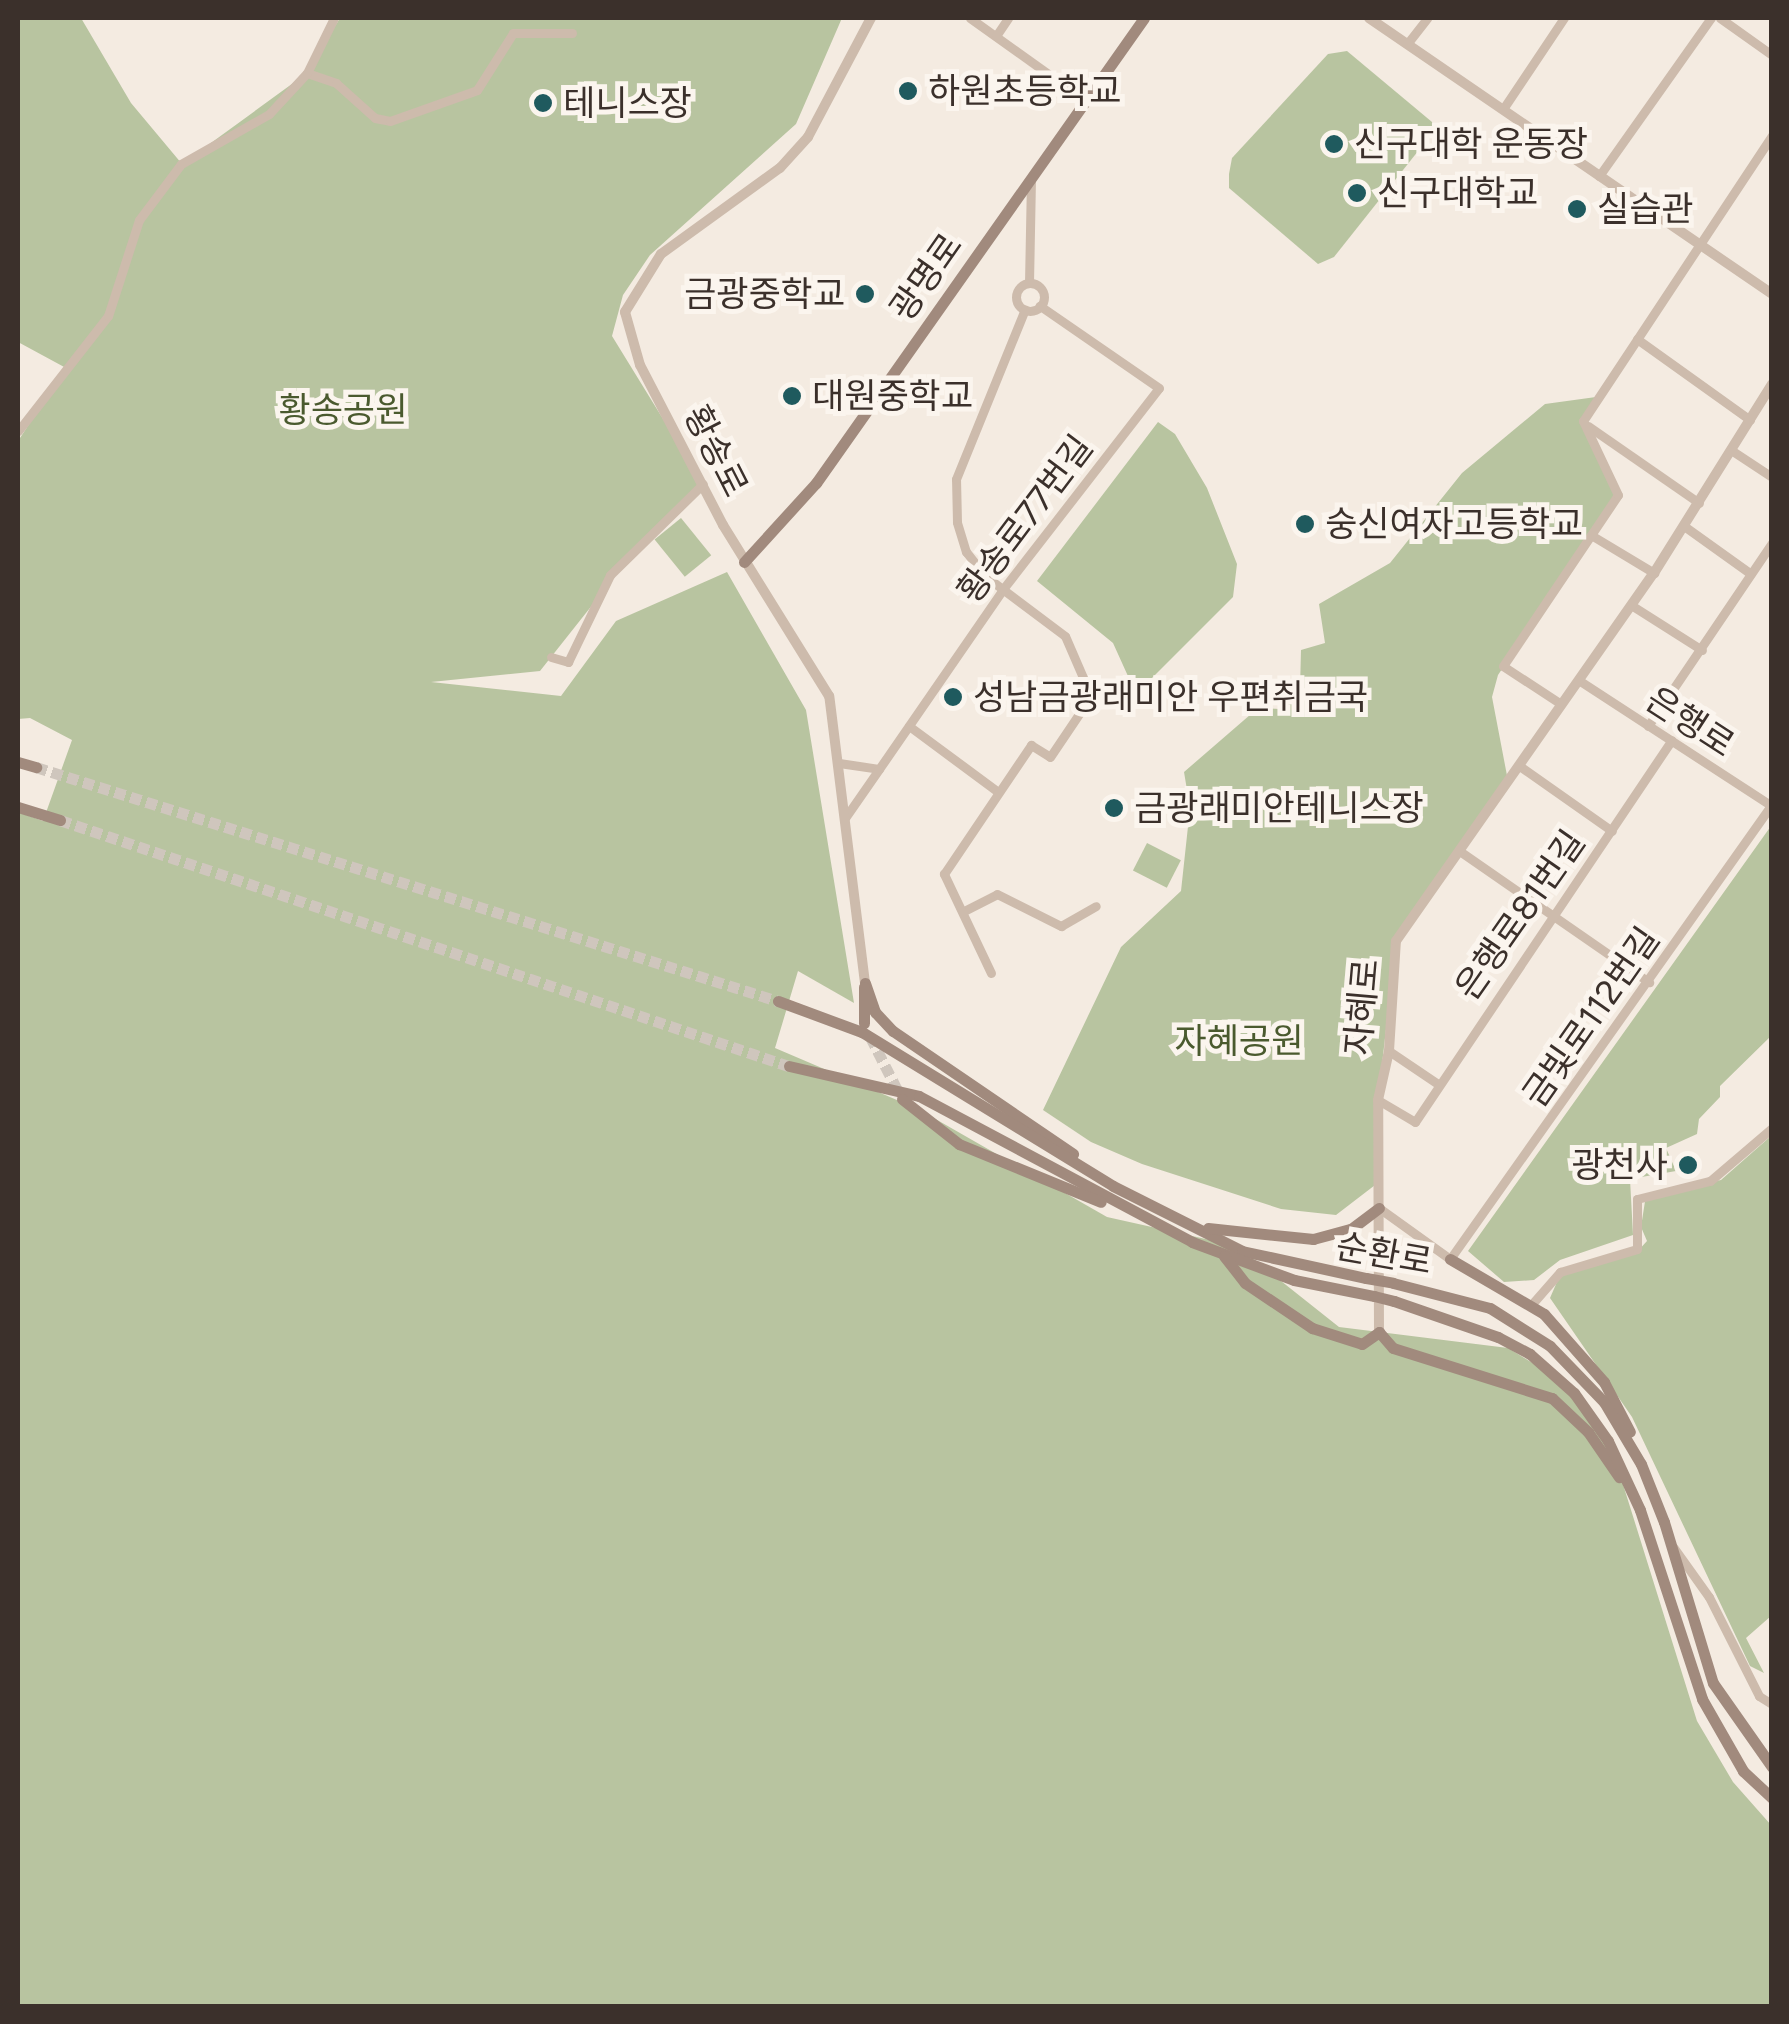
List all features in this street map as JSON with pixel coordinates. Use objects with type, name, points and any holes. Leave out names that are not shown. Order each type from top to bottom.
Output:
[{"type":"main road","name":"광명로","points":[[744,562],[792,516],[1144,18]]},
{"type":"main road","points":[[18,762],[36,767]]},
{"type":"main road","points":[[18,807],[60,820]]},
{"type":"main road","points":[[864,1023],[865,983]]},
{"type":"main road","points":[[865,983],[875,1012],[893,1031],[1113,1186]]},
{"type":"main road","name":"순환로","points":[[778,1001],[862,1032],[1113,1186],[1266,1260],[1393,1283],[1490,1308],[1550,1346],[1604,1402],[1640,1464],[1713,1683],[1772,1766]]},
{"type":"main road","name":"순환로","points":[[790,1066],[933,1102],[1132,1212],[1222,1255],[1294,1280],[1374,1296],[1498,1337],[1552,1371],[1608,1441],[1640,1510],[1702,1699],[1743,1771],[1772,1798]]},
{"type":"main road","points":[[902,1100],[959,1144],[1132,1212]]},
{"type":"main road","points":[[1197,1226],[1254,1238],[1313,1238],[1350,1228],[1380,1208]]},
{"type":"main road","points":[[1222,1255],[1245,1283],[1312,1328],[1362,1344],[1379,1332],[1393,1348],[1552,1398],[1602,1449],[1640,1510]]},
{"type":"main road","points":[[1450,1259],[1532,1304],[1604,1382],[1640,1464]]},
{"type":"street","points":[[18,431],[108,316],[139,220],[182,164],[269,114],[307,73],[334,18]]},
{"type":"street","name":"황송로","points":[[865,983],[829,696],[744,562],[640,365],[625,312],[661,254],[780,168],[808,137],[871,18]]},
{"type":"street","points":[[970,18],[1086,101]]},
{"type":"street","points":[[996,36],[1008,18]]},
{"type":"street","points":[[1369,18],[1772,294]]},
{"type":"street","points":[[1407,44],[1426,18]]},
{"type":"street","points":[[1503,109],[1564,18]]},
{"type":"street","points":[[1598,176],[1711,18]]},
{"type":"street","points":[[1720,18],[1772,54]]},
{"type":"street","points":[[307,73],[336,84],[375,118],[390,121],[478,90],[512,33],[572,33]]},
{"type":"street","points":[[1583,421],[1772,135]]},
{"type":"street","points":[[1025,309],[1016,296],[1029,283],[1031,180]]},
{"type":"street","points":[[1025,309],[1040,306],[1042,289],[1029,283]]},
{"type":"street","name":"황송로77번길","points":[[845,818],[1003,590],[1158,388],[1040,306]]},
{"type":"street","points":[[991,972],[944,874],[1031,745],[1050,757],[1091,696],[1065,636],[1003,590],[966,552],[956,522],[956,479],[1025,309]]},
{"type":"street","points":[[1638,339],[1750,420]]},
{"type":"street","name":"자혜로","points":[[1379,1332],[1378,1100],[1389,1051],[1396,941],[1654,573],[1772,384]]},
{"type":"street","points":[[1583,421],[1699,503]]},
{"type":"street","points":[[1561,704],[1504,666],[1618,495],[1583,421]]},
{"type":"street","points":[[1730,450],[1772,476]]},
{"type":"street","points":[[552,658],[568,662],[610,575],[703,484]]},
{"type":"street","points":[[1684,526],[1751,574]]},
{"type":"street","points":[[1591,534],[1654,573]]},
{"type":"street","points":[[1648,726],[1772,543]]},
{"type":"street","points":[[1631,605],[1702,650]]},
{"type":"street","name":"은행로","points":[[1580,681],[1771,805]]},
{"type":"street","points":[[909,726],[998,792]]},
{"type":"street","name":"은행로81번길","points":[[1378,1100],[1416,1122],[1672,740]]},
{"type":"street","points":[[839,763],[879,770]]},
{"type":"street","points":[[1520,767],[1612,831]]},
{"type":"street","name":"금빛로112번길","points":[[1450,1259],[1650,982],[1771,805]]},
{"type":"street","points":[[1461,852],[1650,982]]},
{"type":"street","points":[[964,911],[996,894],[1062,926],[1096,906]]},
{"type":"street","points":[[1389,1051],[1438,1084]]},
{"type":"street","points":[[1532,1304],[1560,1272],[1638,1249],[1637,1198],[1710,1180],[1772,1128]]},
{"type":"street","points":[[1380,1208],[1450,1259]]},
{"type":"street","points":[[1669,1542],[1709,1596],[1759,1696],[1772,1704]]},
{"type":"green space","name":"황송공원","points":[[18,18],[81,18],[131,103],[182,164],[307,73],[340,18],[842,18],[796,124],[650,255],[623,295],[612,336],[703,484],[620,570],[540,671],[431,682],[561,696],[616,621],[727,572],[806,710],[854,1003],[798,971],[775,1048],[918,1109],[1107,1217],[1237,1246],[1339,1327],[1508,1348],[1562,1381],[1606,1430],[1697,1721],[1733,1782],[1771,1825],[1771,2006],[18,2006],[18,812],[43,821],[72,740],[30,718],[18,719],[18,441],[66,368],[18,342]]},
{"type":"green space","name":"신구대학 운동장","points":[[1347,51],[1432,122],[1434,131],[1334,257],[1318,264],[1229,188],[1229,174],[1232,158],[1328,54]]},
{"type":"green space","name":"자혜공원","points":[[1596,397],[1581,420],[1618,495],[1498,675],[1492,697],[1509,786],[1396,941],[1378,1100],[1379,1182],[1336,1215],[1281,1209],[1142,1164],[1091,1142],[1043,1110],[1121,947],[1181,891],[1190,808],[1184,772],[1258,708],[1280,709],[1300,689],[1301,650],[1325,643],[1319,604],[1390,563],[1462,473],[1545,404]]},
{"type":"green space","points":[[1158,422],[1175,434],[1207,488],[1237,564],[1233,597],[1149,681],[1132,685],[1113,643],[1037,581]]},
{"type":"green space","points":[[681,518],[711,555],[685,577],[655,539]]},
{"type":"green space","points":[[1771,826],[1771,1036],[1720,1086],[1720,1097],[1699,1119],[1697,1134],[1666,1148],[1676,1171],[1630,1179],[1633,1235],[1560,1260],[1534,1280],[1504,1282],[1468,1251]]},
{"type":"green space","points":[[1147,843],[1181,860],[1167,888],[1133,871]]},
{"type":"green space","points":[[1771,1136],[1771,1616],[1746,1638],[1764,1673],[1750,1666],[1632,1417],[1550,1298],[1560,1275],[1637,1252],[1647,1241],[1641,1227],[1646,1195],[1721,1180]]},
{"type":"tunnel","points":[[36,767],[778,1001]]},
{"type":"tunnel","points":[[60,820],[789,1066]]},
{"type":"tunnel","points":[[870,1036],[900,1095]]},
{"type":"place","name":"하원초등학교","points":[[908,91]]},
{"type":"place","name":"테니스장","points":[[543,103]]},
{"type":"place","name":"신구대학 운동장","points":[[1334,144]]},
{"type":"place","name":"신구대학교","points":[[1357,193]]},
{"type":"place","name":"실습관","points":[[1577,209]]},
{"type":"place","name":"금광중학교","points":[[865,294]]},
{"type":"place","name":"대원중학교","points":[[792,396]]},
{"type":"place","name":"숭신여자고등학교","points":[[1305,524]]},
{"type":"place","name":"성남금광래미안 우편취금국","points":[[953,697]]},
{"type":"place","name":"금광래미안테니스장","points":[[1114,808]]},
{"type":"place","name":"광천사","points":[[1688,1165]]}]
